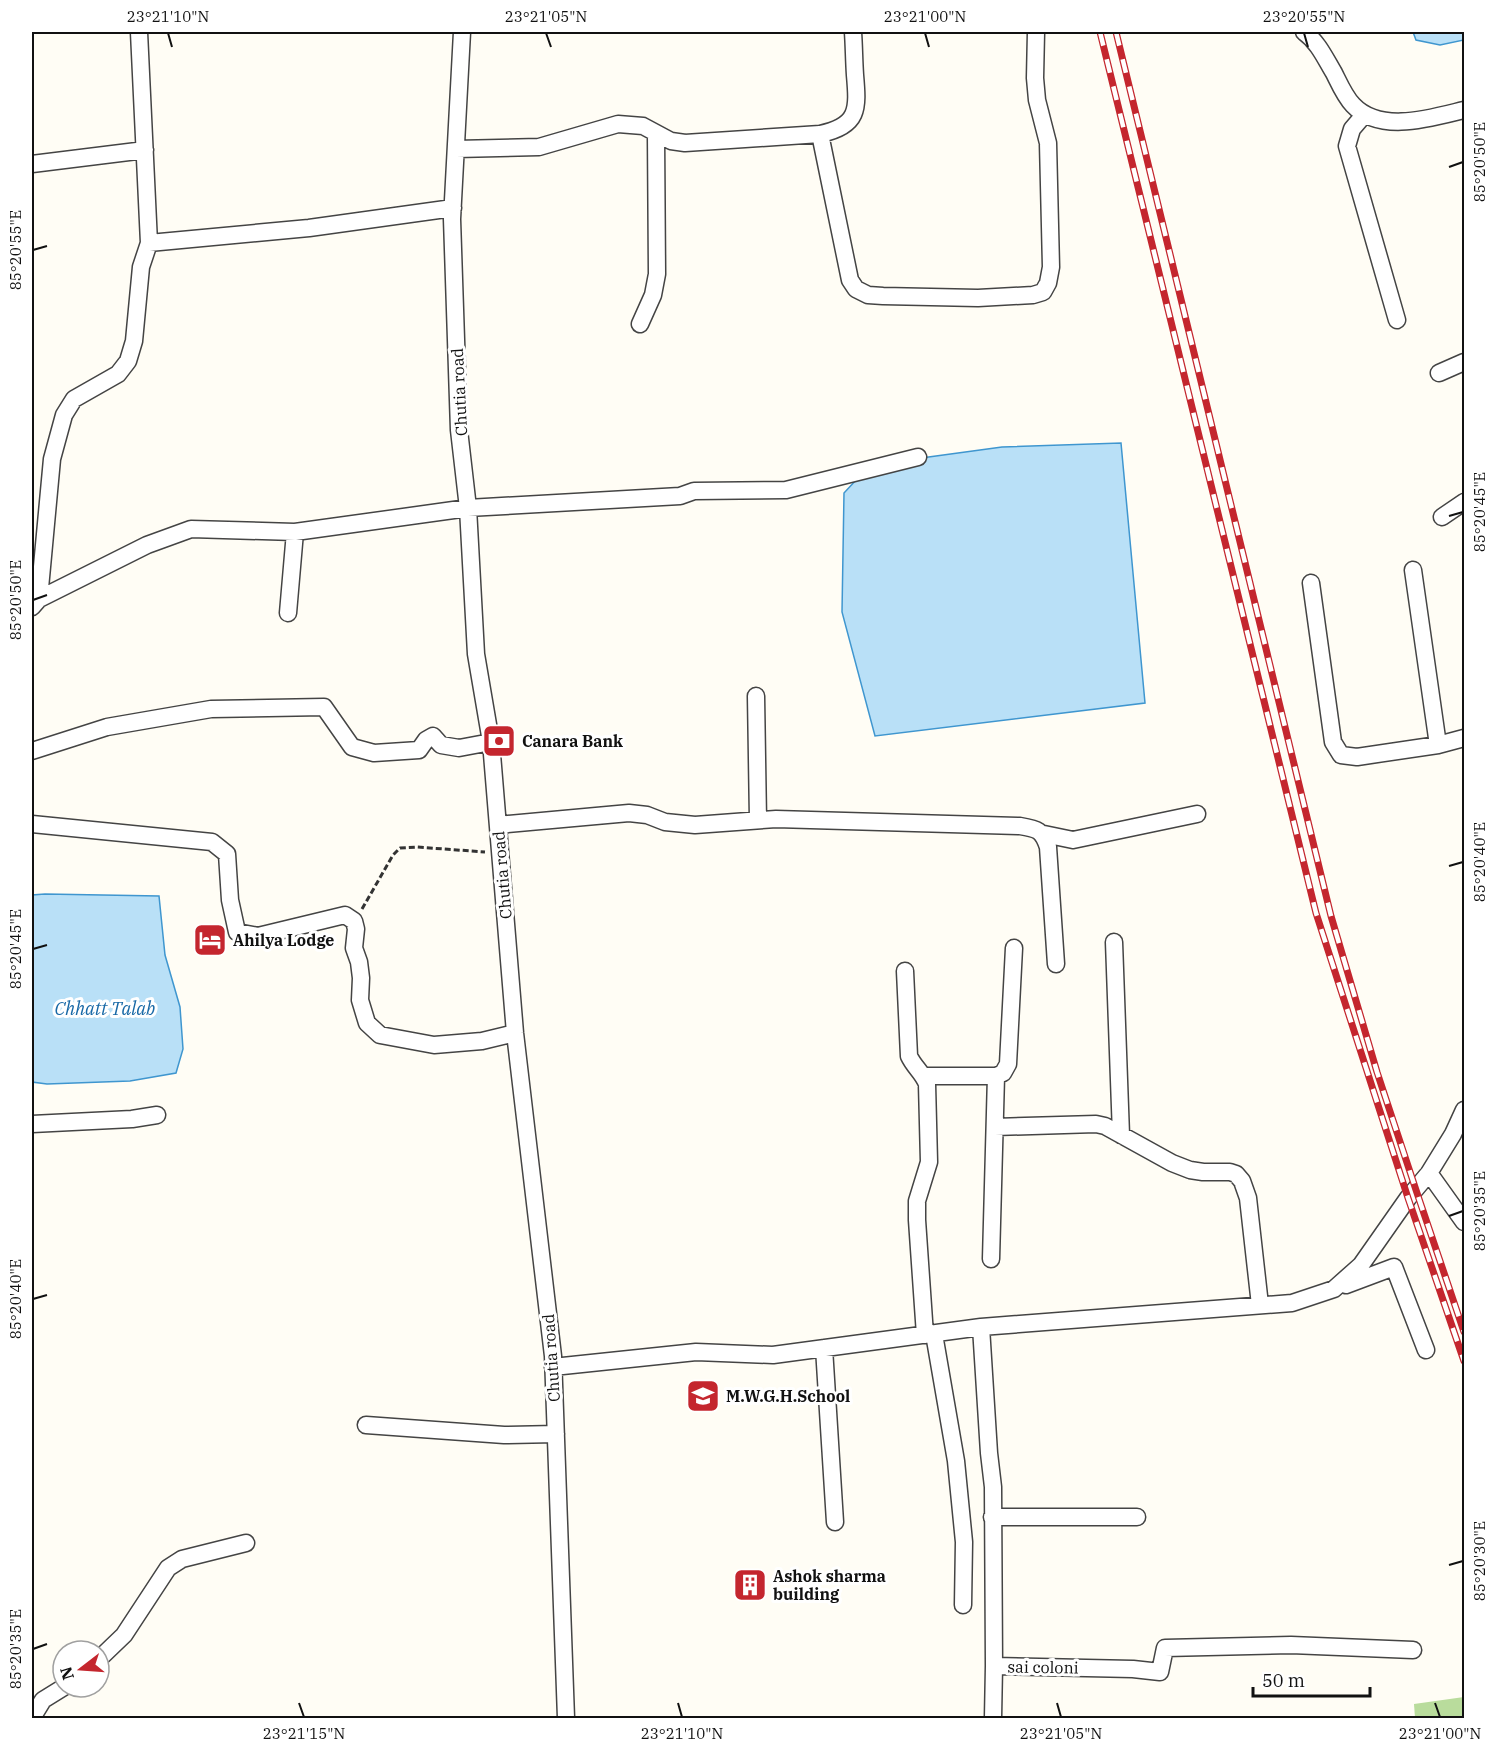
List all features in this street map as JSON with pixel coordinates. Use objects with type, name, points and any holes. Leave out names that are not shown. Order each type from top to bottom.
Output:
[{"type":"street","points":[[35,603],[52,459],[64,415],[74,399],[118,374],[128,361],[134,340],[141,267],[149,243],[139,32]]},
{"type":"street","name":"Chutia road","points":[[462,32],[453,208],[459,430],[468,508],[476,654],[491,742],[515,1033],[553,1367],[566,1719]]},
{"type":"street","points":[[456,149],[539,147],[618,124],[643,126],[656,135],[685,143],[820,134],[840,129],[854,113],[857,94],[853,32]]},
{"type":"street","points":[[820,134],[850,279],[856,289],[868,295],[942,298],[1033,295],[1043,292],[1051,267],[1050,165],[1048,143],[1037,100],[1036,32]]},
{"type":"street","points":[[1304,32],[1317,44],[1351,104],[1364,115],[1386,121],[1409,122],[1464,110]]},
{"type":"street","points":[[1364,115],[1352,129],[1347,146],[1397,320]]},
{"type":"street","points":[[640,324],[653,295],[657,274],[656,135]]},
{"type":"street","points":[[32,164],[145,150]]},
{"type":"street","points":[[149,243],[309,228],[453,208]]},
{"type":"street","points":[[1439,372],[1464,362]]},
{"type":"street","points":[[35,603],[147,545],[191,529],[295,532],[468,508],[680,495],[694,491],[786,490],[918,457]]},
{"type":"street","points":[[1442,517],[1464,502]]},
{"type":"street","points":[[288,613],[295,532]]},
{"type":"street","points":[[1413,570],[1438,746]]},
{"type":"street","points":[[1311,583],[1333,742],[1341,755],[1357,757],[1438,746],[1464,738]]},
{"type":"street","points":[[756,696],[758,820]]},
{"type":"street","points":[[32,751],[107,727],[211,709],[324,707],[352,747],[374,753],[419,750],[426,740],[433,736],[441,745],[459,748],[491,742]]},
{"type":"street","points":[[498,825],[629,813],[647,815],[665,822],[695,825],[776,819],[1020,826],[1073,840],[1197,814]]},
{"type":"street","points":[[32,824],[212,842],[227,854],[230,900],[237,932],[258,936],[345,915],[354,921],[356,929],[354,948],[361,978],[360,1000],[367,1023],[380,1035],[434,1045],[482,1041],[515,1033]]},
{"type":"street","points":[[1044,834],[1048,847],[1056,964]]},
{"type":"street","points":[[1113,942],[1121,1135]]},
{"type":"street","points":[[924,1076],[996,1076],[1004,1073],[1008,1064],[1014,948]]},
{"type":"street","points":[[905,970],[909,1056],[912,1064],[924,1076],[927,1084],[929,1162],[917,1201],[917,1220],[929,1334],[956,1461],[964,1542],[963,1605]]},
{"type":"street","points":[[991,1259],[996,1076]]},
{"type":"street","points":[[1334,1289],[1361,1265],[1428,1173],[1453,1134],[1464,1110]]},
{"type":"street","points":[[32,1124],[132,1119],[157,1115]]},
{"type":"street","points":[[995,1127],[1090,1124],[1104,1126],[1172,1163],[1190,1170],[1236,1174],[1242,1181],[1248,1198],[1260,1305]]},
{"type":"street","points":[[1428,1173],[1464,1222]]},
{"type":"street","points":[[553,1367],[696,1352],[773,1355],[981,1327],[1292,1303],[1394,1267],[1426,1350]]},
{"type":"street","name":"sai coloni","points":[[981,1327],[993,1487],[994,1666],[1133,1669],[1160,1672],[1165,1648],[1291,1645],[1413,1650]]},
{"type":"street","points":[[824,1348],[835,1522]]},
{"type":"street","points":[[366,1425],[504,1435],[556,1434]]},
{"type":"street","points":[[992,1516],[1137,1517]]},
{"type":"street","points":[[111,1647],[124,1635],[168,1568],[182,1558],[246,1543]]},
{"type":"street","points":[[993,1719],[994,1666]]},
{"type":"street","points":[[32,1719],[43,1701],[51,1696]]},
{"type":"path","points":[[354,921],[368,901],[393,855],[400,848],[417,847],[501,853]]},
{"type":"green space","points":[[1464,1697],[1464,1718],[1415,1718],[1414,1704]]},
{"type":"water","points":[[1413,32],[1464,32],[1464,40],[1440,45],[1416,40]]},
{"type":"water","points":[[1121,443],[1145,703],[875,736],[842,612],[844,493],[870,465],[1002,447]]},
{"type":"water","name":"Chhatt Talab","points":[[32,895],[159,896],[165,955],[180,1007],[183,1049],[176,1073],[130,1081],[47,1084],[32,1082]]},
{"type":"railway","points":[[1100,32],[1316,913],[1408,1198],[1464,1361]]},
{"type":"railway","points":[[1116,32],[1331,916],[1377,1072],[1464,1332]]},
{"type":"place","name":"Canara Bank","points":[[499,741]]},
{"type":"place","name":"Ahilya Lodge","points":[[210,940]]},
{"type":"place","name":"M.W.G.H.School","points":[[703,1396]]},
{"type":"place","name":"Ashok sharma building","points":[[750,1585]]}]
